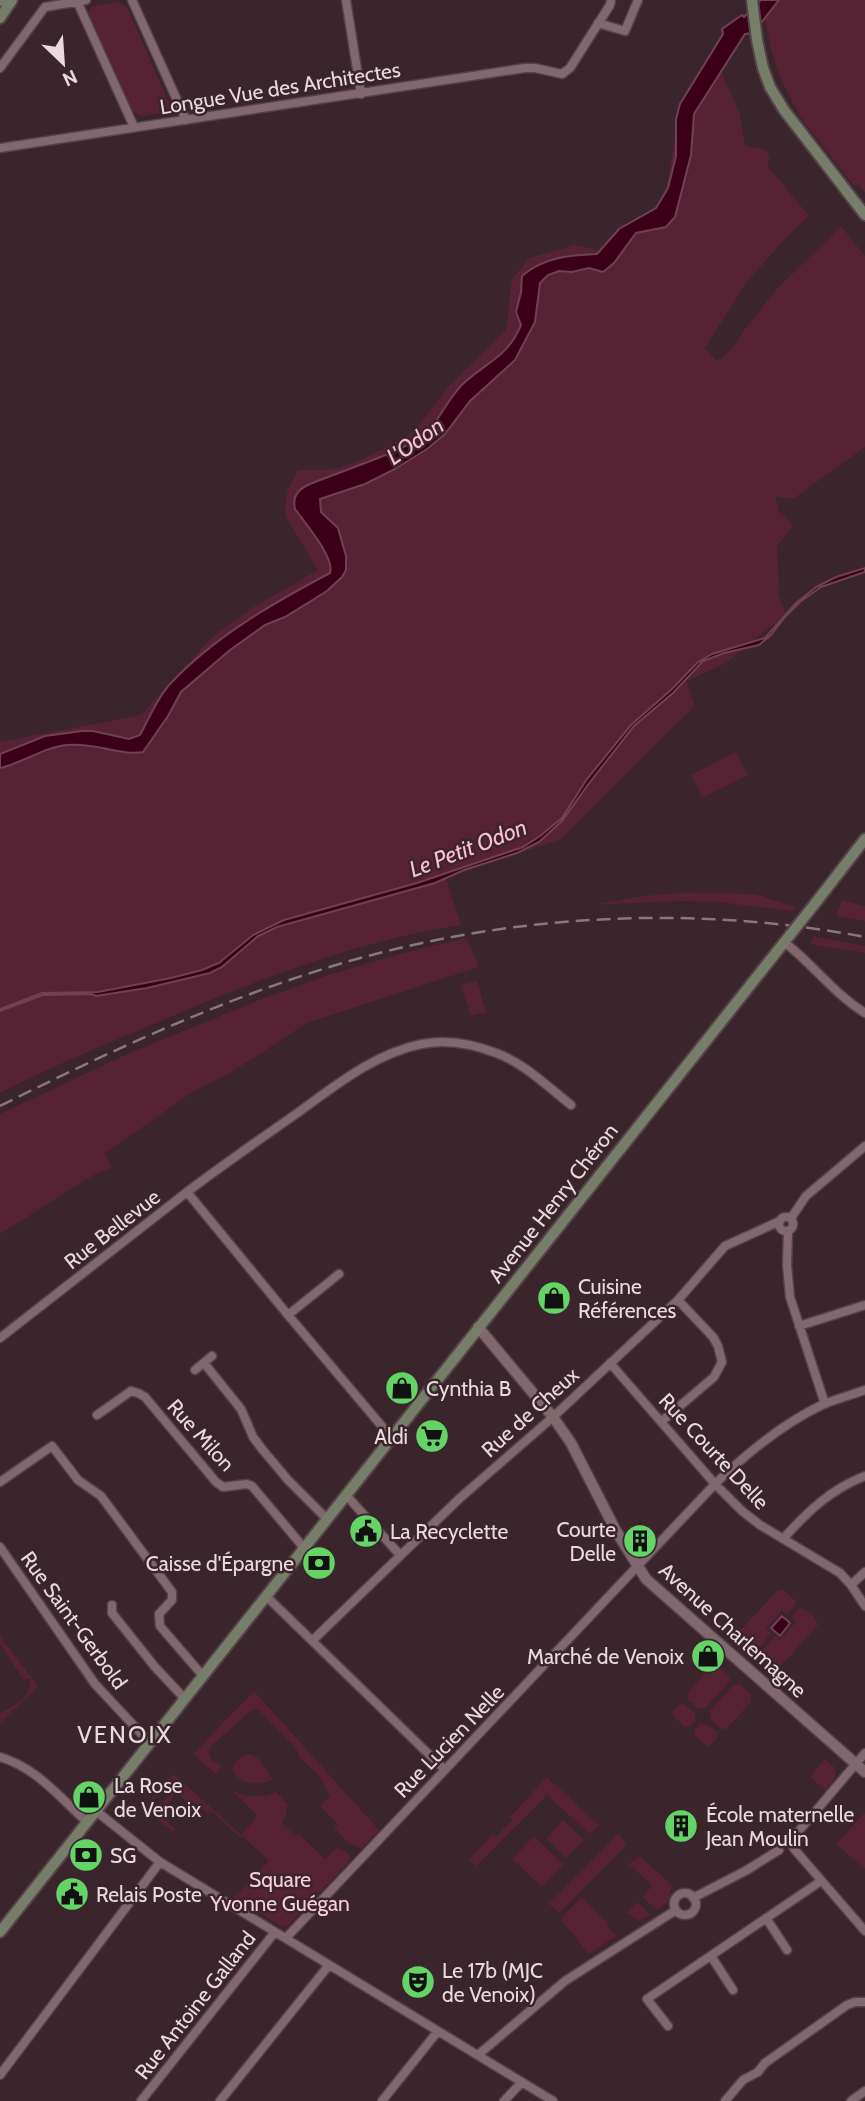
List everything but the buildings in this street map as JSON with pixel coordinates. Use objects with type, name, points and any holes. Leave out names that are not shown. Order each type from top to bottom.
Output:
[{"type":"main road","points":[[0,18],[12,0]]},
{"type":"main road","points":[[752,4],[763,68],[770,87],[780,104],[865,215]]},
{"type":"main road","name":"Avenue Henry Chéron","points":[[0,1932],[865,839]]},
{"type":"street","points":[[132,0],[186,120]]},
{"type":"street","points":[[346,0],[361,94]]},
{"type":"street","points":[[611,0],[598,23],[625,31],[638,0]]},
{"type":"street","points":[[0,68],[45,7],[81,1],[134,127]]},
{"type":"street","name":"Longue Vue des Architectes","points":[[0,148],[525,68],[564,73],[570,68],[598,23]]},
{"type":"street","points":[[787,938],[844,998],[865,1013]]},
{"type":"street","points":[[187,1192],[354,1074],[385,1056],[423,1044],[456,1043],[498,1053],[519,1064],[571,1105]]},
{"type":"street","points":[[791,1218],[806,1196],[865,1146]]},
{"type":"street","name":"Rue Bellevue","points":[[0,1338],[187,1192],[391,1437]]},
{"type":"street","points":[[788,1231],[780,1228],[779,1221],[785,1217],[791,1218]]},
{"type":"street","points":[[791,1218],[794,1225],[788,1231],[790,1297],[825,1404]]},
{"type":"street","name":"Rue de Cheux","points":[[312,1641],[460,1498],[678,1300],[725,1246],[779,1221]]},
{"type":"street","points":[[288,1315],[339,1274]]},
{"type":"street","points":[[661,1422],[714,1377],[722,1362],[713,1337],[678,1300]]},
{"type":"street","points":[[799,1326],[865,1305]]},
{"type":"street","name":"Avenue Charlemagne","points":[[478,1327],[552,1417],[577,1454],[637,1568],[646,1579],[865,1772]]},
{"type":"street","points":[[195,1370],[212,1356]]},
{"type":"street","points":[[204,1363],[241,1409],[253,1437],[262,1449],[327,1519]]},
{"type":"street","name":"Rue Courte Delle","points":[[610,1363],[715,1484],[742,1511],[760,1525],[841,1573],[865,1606]]},
{"type":"street","name":"Rue Lucien Nelle","points":[[285,1938],[715,1484],[762,1442],[804,1415],[825,1404],[865,1390]]},
{"type":"street","name":"Rue Milon","points":[[97,1415],[131,1391],[145,1397],[219,1485],[252,1486],[304,1548]]},
{"type":"street","points":[[0,1482],[52,1446],[78,1480],[100,1496],[172,1592],[173,1600],[159,1614],[160,1626],[202,1676]]},
{"type":"street","points":[[783,1539],[820,1502],[847,1483],[865,1476]]},
{"type":"street","points":[[346,1495],[400,1555]]},
{"type":"street","name":"Rue Saint-Gerbold","points":[[0,1547],[95,1684],[150,1743]]},
{"type":"street","points":[[851,1585],[865,1572]]},
{"type":"street","points":[[266,1596],[445,1770]]},
{"type":"street","points":[[112,1605],[112,1613],[155,1667],[185,1699]]},
{"type":"street","points":[[865,1753],[791,1843],[865,1931]]},
{"type":"street","points":[[0,1757],[21,1765],[36,1775],[87,1822]]},
{"type":"street","points":[[96,1811],[160,1862],[553,2101]]},
{"type":"street","points":[[693,1898],[779,1850]]},
{"type":"street","points":[[0,2075],[160,1862]]},
{"type":"street","points":[[668,2026],[647,1999],[821,1881]]},
{"type":"street","points":[[687,1894],[693,1898],[695,1904],[691,1913],[685,1915],[676,1910],[674,1905],[678,1896],[687,1894]]},
{"type":"street","points":[[478,2055],[565,1981],[676,1910]]},
{"type":"street","points":[[766,1918],[787,1950]]},
{"type":"street","name":"Rue Antoine Galland","points":[[141,2101],[275,1931]]},
{"type":"street","points":[[711,1956],[733,1990]]},
{"type":"street","points":[[220,2101],[329,1965]]},
{"type":"street","points":[[725,2101],[743,2080],[758,2072],[765,2063],[847,2005],[865,2001]]},
{"type":"street","points":[[382,2101],[438,2031]]},
{"type":"street","points":[[504,2101],[522,2082]]},
{"type":"street","points":[[851,2101],[865,2091]]},
{"type":"green space","points":[[779,0],[865,0],[865,193],[858,184],[854,186],[797,113],[786,89],[773,54],[765,17]]},
{"type":"green space","points":[[120,2],[127,7],[171,107],[168,112],[141,116],[132,110],[88,12],[93,6]]},
{"type":"green space","points":[[719,66],[740,114],[745,145],[767,150],[770,158],[767,165],[809,216],[746,283],[705,348],[717,361],[732,349],[777,289],[841,226],[865,256],[865,447],[793,499],[775,496],[779,512],[793,526],[777,546],[777,591],[786,614],[726,663],[687,681],[695,706],[561,839],[446,878],[461,925],[383,941],[306,964],[193,1007],[0,1093],[0,742],[141,715],[212,637],[255,606],[318,570],[286,517],[288,489],[298,470],[342,467],[408,436],[449,386],[506,330],[512,279],[529,258],[575,245],[606,252],[635,219],[662,215],[678,119]]},
{"type":"green space","points":[[736,752],[748,775],[702,798],[691,775]]},
{"type":"green space","points":[[679,893],[755,894],[796,907],[793,911],[718,902],[680,901],[594,905]]},
{"type":"green space","points":[[842,900],[865,906],[865,921],[836,916]]},
{"type":"green space","points":[[813,936],[865,946],[865,953],[810,944]]},
{"type":"green space","points":[[467,938],[479,967],[307,1023],[227,1075],[197,1089],[104,1154],[113,1167],[92,1176],[0,1234],[0,1114],[125,1055],[262,999],[328,975]]},
{"type":"green space","points":[[477,981],[486,1012],[471,1016],[461,985]]},
{"type":"green space","points":[[782,1589],[796,1601],[795,1605],[787,1614],[782,1611],[766,1629],[771,1633],[759,1648],[753,1649],[740,1638],[739,1632],[777,1591]]},
{"type":"green space","points":[[799,1608],[811,1614],[818,1625],[780,1667],[775,1668],[762,1657],[762,1651],[775,1636],[780,1640],[796,1622],[791,1618]]},
{"type":"green space","points":[[0,1636],[38,1686],[0,1723],[0,1713],[25,1696],[30,1679],[23,1679],[0,1644]]},
{"type":"green space","points":[[717,1665],[730,1676],[729,1682],[706,1708],[699,1709],[688,1700],[687,1694],[711,1666]]},
{"type":"green space","points":[[739,1684],[751,1695],[751,1702],[722,1730],[711,1720],[710,1711],[733,1685]]},
{"type":"green space","points":[[254,1691],[379,1830],[361,1849],[349,1843],[334,1828],[338,1824],[320,1806],[330,1796],[319,1776],[257,1709],[251,1711],[210,1747],[211,1760],[222,1765],[216,1774],[193,1754]]},
{"type":"green space","points":[[684,1704],[695,1713],[696,1721],[691,1726],[685,1727],[673,1716],[678,1705]]},
{"type":"green space","points":[[699,1724],[707,1724],[718,1733],[716,1740],[707,1746],[695,1736],[695,1729]]},
{"type":"green space","points":[[251,1754],[258,1758],[273,1779],[250,1783],[235,1775],[232,1769],[235,1763]]},
{"type":"green space","points":[[825,1759],[834,1767],[836,1777],[825,1790],[810,1777]]},
{"type":"green space","name":"Square Yvonne Guégan","points":[[174,1774],[241,1835],[258,1816],[230,1789],[253,1796],[276,1792],[289,1806],[281,1822],[295,1836],[298,1833],[325,1859],[338,1847],[350,1856],[350,1861],[288,1925],[282,1927],[234,1897],[269,1861],[242,1836],[211,1811],[208,1814],[196,1803],[192,1807],[177,1793],[164,1806],[164,1811],[159,1806],[169,1795],[164,1790],[149,1805],[175,1829],[174,1832],[142,1809]]},
{"type":"green space","points":[[547,1777],[599,1825],[590,1834],[547,1795],[476,1866],[469,1860],[493,1834],[496,1837],[512,1820],[510,1817]]},
{"type":"green space","points":[[865,1814],[865,1869],[836,1844]]},
{"type":"green space","points":[[563,1820],[584,1840],[566,1858],[546,1838]]},
{"type":"green space","points":[[618,1834],[626,1843],[625,1847],[560,1913],[549,1904],[551,1902]]},
{"type":"green space","points":[[534,1836],[564,1865],[542,1887],[512,1859]]},
{"type":"green space","points":[[638,1857],[672,1885],[668,1902],[657,1910],[642,1897],[652,1886],[629,1864]]},
{"type":"green space","points":[[581,1897],[608,1923],[607,1926],[617,1936],[589,1954],[561,1918]]},
{"type":"green space","points":[[638,1902],[650,1915],[639,1921],[627,1913]]},
{"type":"water","name":"L'Odon","points":[[761,0],[779,0],[753,33],[745,34],[694,114],[691,155],[675,217],[666,227],[636,233],[614,263],[603,272],[589,268],[548,275],[540,283],[535,322],[515,360],[470,401],[445,434],[395,469],[365,484],[320,499],[321,512],[338,528],[346,556],[346,570],[342,577],[327,591],[285,617],[265,625],[230,650],[181,692],[143,752],[67,745],[0,768],[0,754],[45,736],[82,731],[129,739],[140,735],[165,690],[187,667],[225,636],[266,609],[330,573],[324,550],[295,509],[297,494],[310,484],[389,454],[421,437],[460,387],[504,351],[516,335],[521,325],[516,312],[522,276],[548,261],[567,256],[597,254],[619,229],[656,208],[668,188],[676,156],[676,119],[680,104],[723,34],[722,29],[742,15],[744,17]]},
{"type":"water","points":[[865,568],[865,572],[821,587],[800,602],[759,645],[703,661],[673,693],[634,726],[562,821],[539,842],[517,853],[464,870],[435,883],[277,927],[258,936],[222,967],[210,973],[147,988],[96,996],[43,995],[0,1011],[42,993],[98,992],[202,970],[219,963],[253,935],[284,920],[417,883],[523,847],[562,818],[587,779],[631,725],[697,663],[712,654],[765,638],[795,604],[816,587]]},
{"type":"water","points":[[782,1616],[790,1623],[780,1636],[771,1628]]},
{"type":"railway","points":[[0,1106],[123,1047],[250,994],[336,965],[466,934],[532,925],[666,918],[733,920],[865,937]]},
{"type":"place","name":"Cuisine Références","points":[[554,1298]]},
{"type":"place","name":"Cynthia B","points":[[402,1388]]},
{"type":"place","name":"Aldi","points":[[432,1436]]},
{"type":"place","name":"La Recyclette","points":[[366,1531]]},
{"type":"place","name":"Courte Delle","points":[[640,1541]]},
{"type":"place","name":"Caisse d'Épargne","points":[[319,1563]]},
{"type":"place","name":"Marché de Venoix","points":[[708,1656]]},
{"type":"place","name":"La Rose de Venoix","points":[[89,1797]]},
{"type":"place","name":"École maternelle Jean Moulin","points":[[681,1826]]},
{"type":"place","name":"SG","points":[[86,1855]]},
{"type":"place","name":"Relais Poste","points":[[72,1894]]},
{"type":"place","name":"Le 17b (MJC de Venoix)","points":[[418,1982]]},
{"type":"district","name":"VENOIX","points":[[125,1734]]},
{"type":"water label","name":"Le Petit Odon","points":[[468,848]]}]
